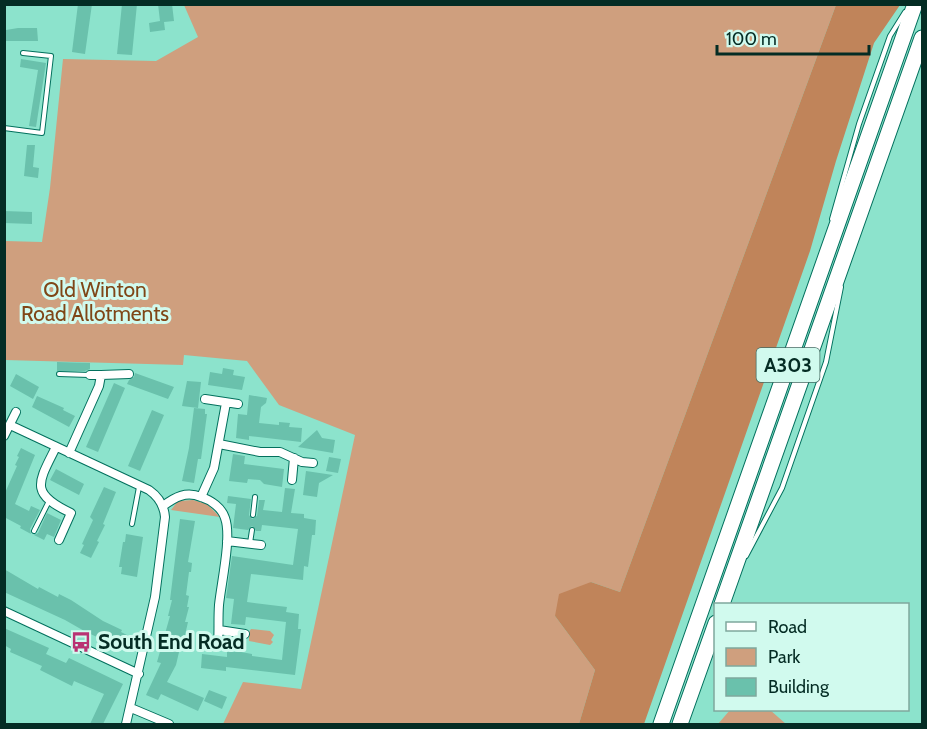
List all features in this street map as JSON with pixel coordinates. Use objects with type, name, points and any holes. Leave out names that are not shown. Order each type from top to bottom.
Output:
[{"type":"highway","name":"A303","points":[[661,724],[915,4]]},
{"type":"highway","name":"A303","points":[[723,601],[922,38]]},
{"type":"highway","points":[[680,724],[714,629]]},
{"type":"street","points":[[90,375],[129,374]]},
{"type":"street","points":[[69,453],[99,386],[101,375]]},
{"type":"street","points":[[205,399],[238,404]]},
{"type":"street","points":[[201,497],[214,468],[226,403]]},
{"type":"street","points":[[4,436],[16,412]]},
{"type":"street","points":[[10,425],[139,486],[154,494],[163,506],[165,517],[158,577],[139,674],[126,724]]},
{"type":"street","points":[[219,444],[260,452],[280,452],[302,462],[313,463]]},
{"type":"street","points":[[56,447],[41,483],[42,491],[49,501],[71,513],[59,540]]},
{"type":"street","points":[[292,480],[294,458]]},
{"type":"street","points":[[163,506],[185,494],[201,497],[218,507],[224,515],[227,527],[218,608],[218,643]]},
{"type":"street","points":[[226,541],[261,545]]},
{"type":"street","points":[[4,611],[139,674]]},
{"type":"street","points":[[219,630],[245,634]]},
{"type":"street","points":[[131,708],[169,724]]},
{"type":"lane","points":[[818,278],[832,215],[859,124],[890,36],[910,4]]},
{"type":"lane","points":[[4,128],[43,133],[51,56],[23,53]]},
{"type":"lane","points":[[59,374],[90,375]]},
{"type":"lane","points":[[132,524],[139,486]]},
{"type":"lane","points":[[253,515],[255,497]]},
{"type":"lane","points":[[34,531],[49,501]]},
{"type":"lane","points":[[250,544],[252,530]]},
{"type":"green space","name":"Old Winton Road Allotments","points":[[184,5],[836,5],[620,592],[591,582],[555,616],[595,670],[579,724],[223,724],[243,682],[301,689],[355,435],[279,405],[247,361],[184,355],[183,365],[5,360],[5,241],[42,242],[63,59],[156,61],[198,37]]},
{"type":"green space","points":[[193,500],[207,504],[220,517],[171,510],[178,501]]},
{"type":"green space","points":[[251,629],[270,631],[274,635],[271,640],[273,642],[270,645],[249,641]]},
{"type":"green space","points":[[729,711],[771,711],[786,724],[718,724]]},
{"type":"shaded area","points":[[836,5],[900,5],[874,43],[810,251],[644,724],[579,724],[595,670],[555,616],[559,594],[591,582],[620,592]]},
{"type":"building","points":[[78,4],[92,4],[85,54],[72,52]]},
{"type":"building","points":[[122,4],[137,4],[132,55],[117,54]]},
{"type":"building","points":[[158,4],[172,4],[174,21],[164,22],[165,30],[150,32],[149,23],[160,21]]},
{"type":"building","points":[[37,28],[38,41],[6,41],[6,30]]},
{"type":"building","points":[[21,59],[46,63],[36,127],[29,126],[38,70],[20,67]]},
{"type":"building","points":[[27,145],[35,145],[33,167],[39,168],[38,178],[24,176]]},
{"type":"building","points":[[4,211],[32,212],[32,224],[4,223]]},
{"type":"building","points":[[57,362],[90,363],[90,369],[57,371]]},
{"type":"building","points":[[223,368],[234,370],[233,375],[245,377],[242,390],[208,385],[210,372],[222,374]]},
{"type":"building","points":[[135,373],[174,387],[168,399],[127,384]]},
{"type":"building","points":[[16,374],[39,387],[33,399],[10,386]]},
{"type":"building","points":[[187,381],[201,382],[198,408],[182,406]]},
{"type":"building","points":[[114,383],[125,388],[98,452],[86,447]]},
{"type":"building","points":[[249,395],[267,398],[266,403],[261,407],[259,423],[279,425],[279,422],[290,423],[289,427],[302,428],[301,442],[249,436],[249,440],[236,438],[238,414],[247,415]]},
{"type":"building","points":[[37,396],[64,408],[63,410],[75,416],[69,427],[32,407]]},
{"type":"building","points":[[194,408],[205,409],[205,414],[207,414],[201,459],[198,459],[194,483],[182,481]]},
{"type":"building","points":[[152,410],[164,415],[140,471],[128,466]]},
{"type":"building","points":[[317,430],[322,438],[335,440],[333,453],[298,447]]},
{"type":"building","points":[[21,448],[35,455],[15,504],[29,511],[31,506],[40,510],[30,529],[31,534],[4,517],[4,495],[17,466],[15,465],[19,457],[17,456]]},
{"type":"building","points":[[233,454],[245,456],[244,464],[284,469],[282,487],[264,484],[260,480],[248,479],[247,483],[229,481]]},
{"type":"building","points":[[329,457],[341,459],[338,473],[326,471]]},
{"type":"building","points":[[56,469],[84,484],[79,495],[50,480]]},
{"type":"building","points":[[306,471],[333,475],[319,483],[317,497],[303,495]]},
{"type":"building","points":[[104,487],[116,492],[97,541],[99,542],[91,558],[80,553],[93,520],[90,517]]},
{"type":"building","points":[[285,488],[295,489],[291,513],[304,514],[304,518],[316,520],[308,567],[304,566],[303,580],[251,574],[247,602],[287,607],[286,612],[299,614],[298,629],[301,629],[295,675],[226,667],[226,671],[201,668],[202,654],[227,657],[227,652],[241,652],[252,654],[252,656],[282,660],[286,622],[246,617],[245,625],[231,624],[234,599],[226,598],[232,556],[293,565],[298,529],[262,525],[261,531],[256,531],[252,526],[248,530],[233,528],[236,504],[227,503],[228,496],[251,499],[249,515],[252,519],[257,516],[259,500],[265,500],[263,510],[282,512]]},
{"type":"building","points":[[47,513],[61,520],[54,537],[47,534],[44,540],[34,535],[38,533]]},
{"type":"building","points":[[180,519],[195,521],[188,562],[192,563],[186,595],[189,596],[187,607],[189,607],[185,622],[188,622],[176,665],[167,682],[204,698],[198,711],[161,694],[158,700],[146,695],[161,663],[157,662],[170,616],[168,616],[172,600],[170,600]]},
{"type":"building","points":[[126,534],[143,537],[137,577],[121,574],[122,567],[119,567]]},
{"type":"building","points":[[4,569],[38,589],[39,587],[58,597],[59,594],[71,600],[103,621],[122,630],[121,632],[133,638],[129,647],[126,645],[125,648],[120,645],[119,647],[4,592]]},
{"type":"building","points":[[4,628],[49,648],[46,654],[66,663],[69,658],[123,684],[103,724],[90,724],[104,694],[74,681],[72,686],[40,670],[42,666],[10,652],[11,649],[4,645]]},
{"type":"building","points":[[209,690],[227,697],[222,709],[204,701]]},
{"type":"place","name":"South End Road","points":[[81,642]]}]
